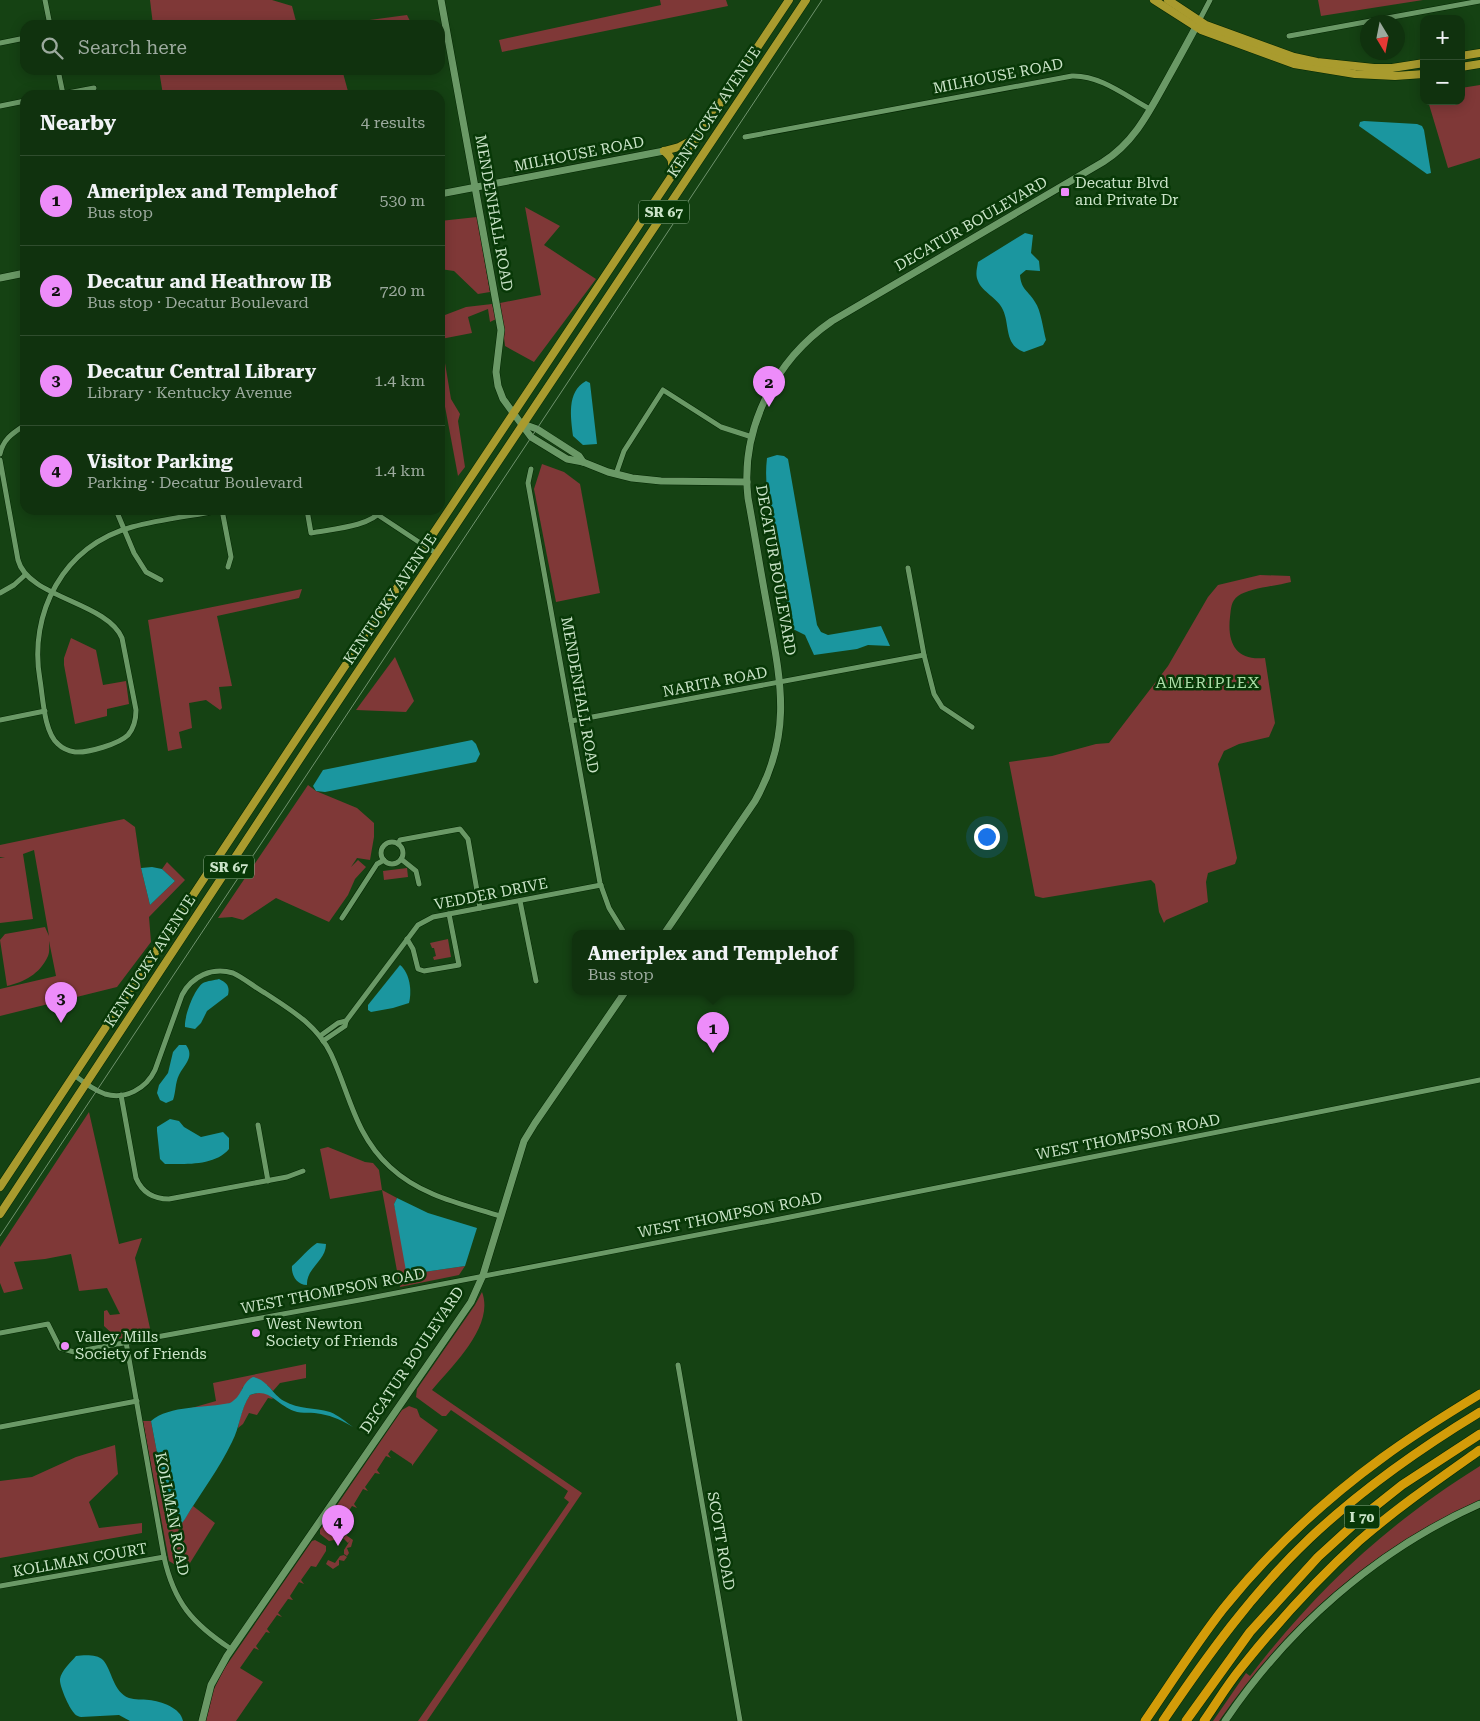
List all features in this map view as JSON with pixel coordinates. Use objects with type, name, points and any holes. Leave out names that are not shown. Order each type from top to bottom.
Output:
[{"type":"highway","points":[[1145,1721],[1195,1647],[1223,1610],[1269,1558],[1300,1527],[1351,1481],[1383,1457],[1480,1394]]},
{"type":"highway","name":"I 70","points":[[1163,1721],[1229,1628],[1268,1582],[1309,1539],[1386,1474],[1480,1412]]},
{"type":"highway","name":"I 70","points":[[1186,1721],[1250,1632],[1283,1593],[1323,1552],[1363,1516],[1402,1486],[1480,1434]]},
{"type":"highway","points":[[1204,1721],[1240,1669],[1318,1580],[1361,1540],[1480,1450]]},
{"type":"highway","points":[[1427,1489],[1480,1457]]},
{"type":"main road","name":"KENTUCKY AVENUE","points":[[0,1187],[696,137],[789,0]]},
{"type":"main road","name":"KENTUCKY AVENUE","points":[[0,1214],[436,554],[806,0]]},
{"type":"main road","points":[[1154,0],[1236,44],[1294,64],[1334,72],[1376,76],[1420,74]]},
{"type":"main road","points":[[1168,0],[1197,24],[1214,28],[1294,57],[1317,62],[1392,68],[1420,64]]},
{"type":"main road","points":[[1465,55],[1480,53]]},
{"type":"main road","points":[[1465,66],[1480,64]]},
{"type":"main road","points":[[664,151],[686,144],[696,137]]},
{"type":"main road","points":[[664,151],[670,156],[673,163],[671,176]]},
{"type":"street","points":[[45,0],[49,20]]},
{"type":"street","name":"MENDENHALL ROAD","points":[[442,0],[501,330],[496,372],[498,386],[503,399],[523,424]]},
{"type":"street","points":[[1150,109],[1210,0]]},
{"type":"street","points":[[1289,36],[1480,1]]},
{"type":"street","points":[[0,43],[20,39]]},
{"type":"street","points":[[58,75],[60,90]]},
{"type":"street","name":"MILHOUSE ROAD","points":[[745,137],[1072,76],[1095,79],[1150,109]]},
{"type":"street","points":[[83,90],[94,88]]},
{"type":"street","points":[[0,106],[20,102]]},
{"type":"street","name":"DECATUR BOULEVARD","points":[[667,930],[753,804],[766,779],[775,755],[780,733],[782,706],[780,682],[748,498],[747,482],[747,463],[752,437],[759,412],[773,383],[792,357],[813,336],[836,318],[1103,162],[1128,141],[1150,109]]},
{"type":"street","name":"MILHOUSE ROAD","points":[[445,193],[664,151]]},
{"type":"street","points":[[0,278],[20,274]]},
{"type":"street","points":[[616,474],[624,450],[663,390],[721,427],[752,437]]},
{"type":"street","points":[[523,424],[537,429],[579,456],[583,462],[616,474],[654,480],[747,482]]},
{"type":"street","points":[[0,454],[8,436],[20,428]]},
{"type":"street","points":[[0,460],[18,562],[25,575],[32,580],[52,591],[111,623],[120,633],[123,642],[136,713],[132,730],[115,743],[80,752],[70,751],[62,747],[50,734],[38,672],[37,647],[41,618],[52,591],[67,569],[84,552],[105,538],[133,527],[196,515]]},
{"type":"street","name":"MENDENHALL ROAD","points":[[531,470],[528,483],[601,885],[609,908],[622,930]]},
{"type":"street","points":[[118,515],[134,553],[146,572],[161,580]]},
{"type":"street","points":[[223,515],[231,558],[228,567]]},
{"type":"street","points":[[308,515],[311,533],[367,522],[376,515]]},
{"type":"street","points":[[384,515],[436,554]]},
{"type":"street","points":[[908,568],[924,655],[933,692],[942,707],[972,727]]},
{"type":"street","points":[[0,593],[14,585],[25,575]]},
{"type":"street","name":"NARITA ROAD","points":[[571,721],[924,655]]},
{"type":"street","points":[[0,720],[45,711]]},
{"type":"street","points":[[398,844],[400,840],[460,829],[468,839],[480,908]]},
{"type":"street","points":[[398,844],[388,844],[383,848],[382,854],[384,860],[393,864],[401,859]]},
{"type":"street","points":[[398,844],[402,849],[401,859]]},
{"type":"street","points":[[401,859],[416,871],[419,884]]},
{"type":"street","points":[[342,918],[377,864],[384,860]]},
{"type":"street","name":"VEDDER DRIVE","points":[[321,1039],[338,1023],[346,1021],[418,925],[426,920],[448,914],[601,885]]},
{"type":"street","points":[[520,900],[536,982]]},
{"type":"street","points":[[407,939],[413,949],[418,969],[424,971],[459,965],[448,914]]},
{"type":"street","points":[[74,1075],[105,1094],[121,1095],[132,1093],[141,1087],[151,1077],[183,992],[196,978],[209,972],[224,971],[238,976],[299,1016],[321,1039],[333,1060],[359,1126],[371,1146],[389,1166],[404,1179],[427,1192],[500,1216]]},
{"type":"street","name":"DECATUR BOULEVARD","points":[[231,1650],[468,1306],[483,1275],[519,1153],[526,1136],[623,995]]},
{"type":"street","name":"WEST THOMPSON ROAD","points":[[0,1333],[48,1324],[60,1348],[74,1352],[365,1299],[785,1218],[1480,1080]]},
{"type":"street","points":[[121,1095],[136,1177],[143,1189],[154,1197],[169,1198],[294,1175],[303,1171]]},
{"type":"street","points":[[258,1125],[268,1180]]},
{"type":"street","name":"KOLLMAN ROAD","points":[[126,1342],[170,1582],[185,1610],[202,1628],[231,1650]]},
{"type":"street","name":"SCOTT ROAD","points":[[678,1365],[740,1721]]},
{"type":"street","points":[[0,1427],[137,1401]]},
{"type":"street","points":[[1225,1721],[1277,1654],[1314,1615],[1344,1589],[1408,1542],[1480,1504]]},
{"type":"street","name":"KOLLMAN COURT","points":[[0,1586],[164,1557]]},
{"type":"street","points":[[202,1721],[211,1684],[231,1650]]},
{"type":"shaded area","points":[[150,0],[272,0],[292,6],[296,20],[152,20]]},
{"type":"shaded area","points":[[660,0],[726,0],[728,6],[502,52],[499,40],[661,5]]},
{"type":"shaded area","points":[[1318,0],[1423,0],[1321,16]]},
{"type":"shaded area","points":[[407,15],[410,20],[370,20]]},
{"type":"shaded area","points":[[160,75],[344,75],[348,90],[162,90]]},
{"type":"shaded area","points":[[1480,85],[1480,158],[1448,168],[1429,105],[1465,105],[1465,87]]},
{"type":"shaded area","points":[[525,207],[560,226],[544,245],[596,279],[534,362],[505,346],[500,303],[541,295]]},
{"type":"shaded area","points":[[477,217],[490,292],[478,294],[454,271],[445,270],[445,220]]},
{"type":"shaded area","points":[[492,304],[496,319],[490,322],[488,309],[468,317],[472,333],[445,338],[445,315],[466,307]]},
{"type":"shaded area","points":[[445,363],[451,399],[460,414],[458,421],[465,467],[458,476],[445,407]]},
{"type":"shaded area","points":[[542,464],[564,472],[580,484],[600,593],[556,602],[534,489]]},
{"type":"shaded area","points":[[1260,575],[1290,576],[1291,582],[1243,593],[1236,598],[1231,608],[1230,635],[1236,648],[1247,657],[1265,658],[1275,723],[1269,737],[1239,744],[1224,751],[1218,764],[1237,858],[1235,864],[1208,873],[1206,882],[1208,902],[1166,920],[1164,923],[1159,912],[1155,884],[1151,880],[1043,898],[1035,896],[1009,762],[1052,756],[1096,744],[1109,743],[1168,666],[1208,597],[1218,585]]},
{"type":"shaded area","points":[[302,589],[299,598],[217,616],[232,686],[219,687],[222,708],[220,710],[206,700],[189,703],[192,728],[179,732],[182,748],[168,751],[148,620]]},
{"type":"shaded area","points":[[71,638],[96,650],[103,685],[126,681],[129,704],[107,709],[107,716],[75,724],[64,665],[64,658]]},
{"type":"shaded area","points":[[395,657],[414,701],[406,712],[356,710]]},
{"type":"shaded area","points":[[308,785],[316,791],[357,808],[374,823],[374,837],[370,860],[357,858],[351,867],[358,860],[366,867],[355,879],[348,895],[329,922],[276,898],[243,920],[232,917],[218,918]]},
{"type":"shaded area","points":[[124,819],[135,827],[141,868],[150,905],[175,881],[162,869],[167,862],[185,880],[149,917],[151,942],[117,987],[0,1016],[0,989],[56,976],[49,941],[49,954],[41,968],[31,976],[7,986],[0,940],[5,934],[45,927],[49,936],[34,850],[23,854],[33,919],[0,923],[0,858],[5,857],[0,857],[0,845]]},
{"type":"shaded area","points":[[407,868],[408,877],[384,880],[383,871]]},
{"type":"shaded area","points":[[448,939],[451,957],[434,960],[433,957],[436,956],[434,948],[432,948],[430,943]]},
{"type":"shaded area","points":[[89,1112],[119,1244],[142,1238],[135,1258],[151,1333],[118,1339],[104,1326],[104,1311],[107,1310],[110,1315],[120,1314],[107,1288],[79,1291],[71,1254],[14,1262],[23,1289],[4,1293],[0,1283],[0,1247]]},
{"type":"shaded area","points":[[328,1147],[365,1162],[373,1163],[379,1170],[382,1190],[330,1199],[320,1149]]},
{"type":"shaded area","points":[[382,1190],[397,1198],[394,1204],[410,1274],[465,1266],[459,1275],[400,1287]]},
{"type":"shaded area","points":[[482,1292],[484,1305],[477,1332],[460,1357],[432,1390],[582,1493],[427,1721],[418,1721],[569,1502],[564,1498],[568,1491],[451,1410],[446,1416],[442,1416],[416,1397],[417,1389]]},
{"type":"shaded area","points":[[306,1364],[306,1378],[280,1383],[273,1391],[267,1385],[243,1387],[238,1398],[228,1404],[188,1409],[216,1401],[213,1383]]},
{"type":"shaded area","points":[[261,1392],[268,1393],[273,1399],[268,1398],[257,1415],[249,1413],[243,1424],[238,1428],[242,1411],[250,1395]]},
{"type":"shaded area","points":[[409,1406],[417,1409],[420,1417],[438,1430],[412,1466],[412,1464],[391,1450],[388,1454],[391,1458],[386,1456],[377,1470],[380,1474],[375,1473],[365,1487],[368,1491],[363,1489],[354,1504],[357,1508],[352,1506],[343,1520],[346,1524],[334,1540],[329,1541],[320,1534],[320,1530],[402,1410]]},
{"type":"shaded area","points":[[143,1421],[151,1421],[170,1521],[182,1523],[193,1506],[215,1523],[185,1571],[169,1561]]},
{"type":"shaded area","points":[[115,1445],[118,1474],[89,1502],[99,1528],[142,1523],[142,1533],[0,1558],[0,1481],[32,1477],[76,1457]]},
{"type":"shaded area","points":[[1480,1466],[1480,1500],[1403,1541],[1334,1592],[1273,1652],[1245,1685],[1219,1721],[1213,1721],[1246,1673],[1250,1676],[1301,1615],[1355,1560],[1414,1511]]},
{"type":"shaded area","points":[[346,1535],[353,1540],[351,1547],[347,1548],[349,1553],[347,1556],[344,1554],[344,1550],[351,1539],[348,1543],[343,1538]]},
{"type":"shaded area","points":[[315,1540],[326,1546],[326,1551],[316,1567],[311,1566],[301,1580],[304,1584],[299,1582],[290,1596],[293,1600],[288,1599],[278,1613],[282,1617],[277,1615],[267,1629],[270,1633],[266,1632],[256,1646],[259,1650],[254,1648],[240,1668],[263,1682],[236,1721],[206,1721],[213,1691],[224,1669],[312,1541]]},
{"type":"shaded area","points":[[344,1555],[347,1557],[344,1561],[339,1560],[339,1565],[333,1569],[326,1564],[328,1560],[335,1563],[340,1556]]},
{"type":"water","points":[[1360,122],[1417,124],[1422,126],[1431,173],[1427,174],[1359,126]]},
{"type":"water","points":[[1025,233],[1033,235],[1031,253],[1039,261],[1040,271],[1026,270],[1020,275],[1024,287],[1037,305],[1046,340],[1043,345],[1024,352],[1013,345],[1001,306],[980,285],[976,274],[978,262]]},
{"type":"water","points":[[586,381],[590,383],[597,444],[583,445],[573,436],[571,406],[575,392]]},
{"type":"water","points":[[777,455],[788,459],[817,625],[821,632],[828,635],[881,626],[890,646],[868,645],[857,649],[814,655],[805,635],[791,628],[787,621],[782,557],[769,503],[766,481],[767,458]]},
{"type":"water","points":[[472,740],[480,754],[476,762],[325,792],[316,791],[313,786],[323,770]]},
{"type":"water","points":[[152,867],[162,869],[175,881],[150,905],[141,868]]},
{"type":"water","points":[[400,965],[406,973],[409,982],[409,1003],[371,1012],[368,1010],[368,1005]]},
{"type":"water","points":[[219,979],[227,985],[229,989],[228,995],[207,1011],[201,1023],[195,1029],[185,1027],[186,1017],[196,991],[203,983]]},
{"type":"water","points":[[179,1045],[186,1045],[189,1057],[178,1078],[173,1100],[166,1103],[160,1100],[157,1093],[159,1085],[168,1073],[173,1052]]},
{"type":"water","points":[[170,1119],[179,1121],[184,1127],[201,1137],[223,1132],[229,1138],[229,1149],[216,1159],[208,1161],[190,1164],[165,1164],[160,1159],[157,1127]]},
{"type":"water","points":[[397,1198],[428,1213],[477,1228],[465,1266],[410,1274],[406,1271],[394,1204]]},
{"type":"water","points":[[317,1243],[326,1244],[325,1250],[310,1274],[307,1285],[303,1285],[295,1279],[292,1266]]},
{"type":"water","points":[[253,1377],[262,1381],[280,1398],[290,1404],[330,1412],[353,1427],[330,1416],[294,1411],[262,1393],[250,1395],[227,1452],[185,1519],[182,1523],[175,1525],[170,1521],[151,1421],[168,1412],[230,1403],[238,1397],[246,1383]]},
{"type":"water","points":[[90,1655],[100,1658],[106,1664],[119,1691],[124,1695],[131,1699],[165,1704],[179,1712],[183,1721],[130,1721],[119,1715],[81,1717],[76,1715],[65,1696],[60,1679],[64,1670],[76,1656]]},
{"type":"railway","points":[[0,1236],[822,0]]},
{"type":"place","name":"Decatur Blvd and Private Dr","points":[[1065,192]]},
{"type":"place","name":"Decatur and Heathrow IB","points":[[769,407]]},
{"type":"place","name":"Decatur Central Library","points":[[61,1023]]},
{"type":"place","name":"Ameriplex and Templehof","points":[[713,1053]]},
{"type":"place","name":"West Newton Society of Friends","points":[[256,1333]]},
{"type":"place","name":"Valley Mills Society of Friends","points":[[65,1346]]},
{"type":"place","name":"Visitor Parking","points":[[338,1546]]},
{"type":"district","name":"AMERIPLEX","points":[[1208,682]]}]
